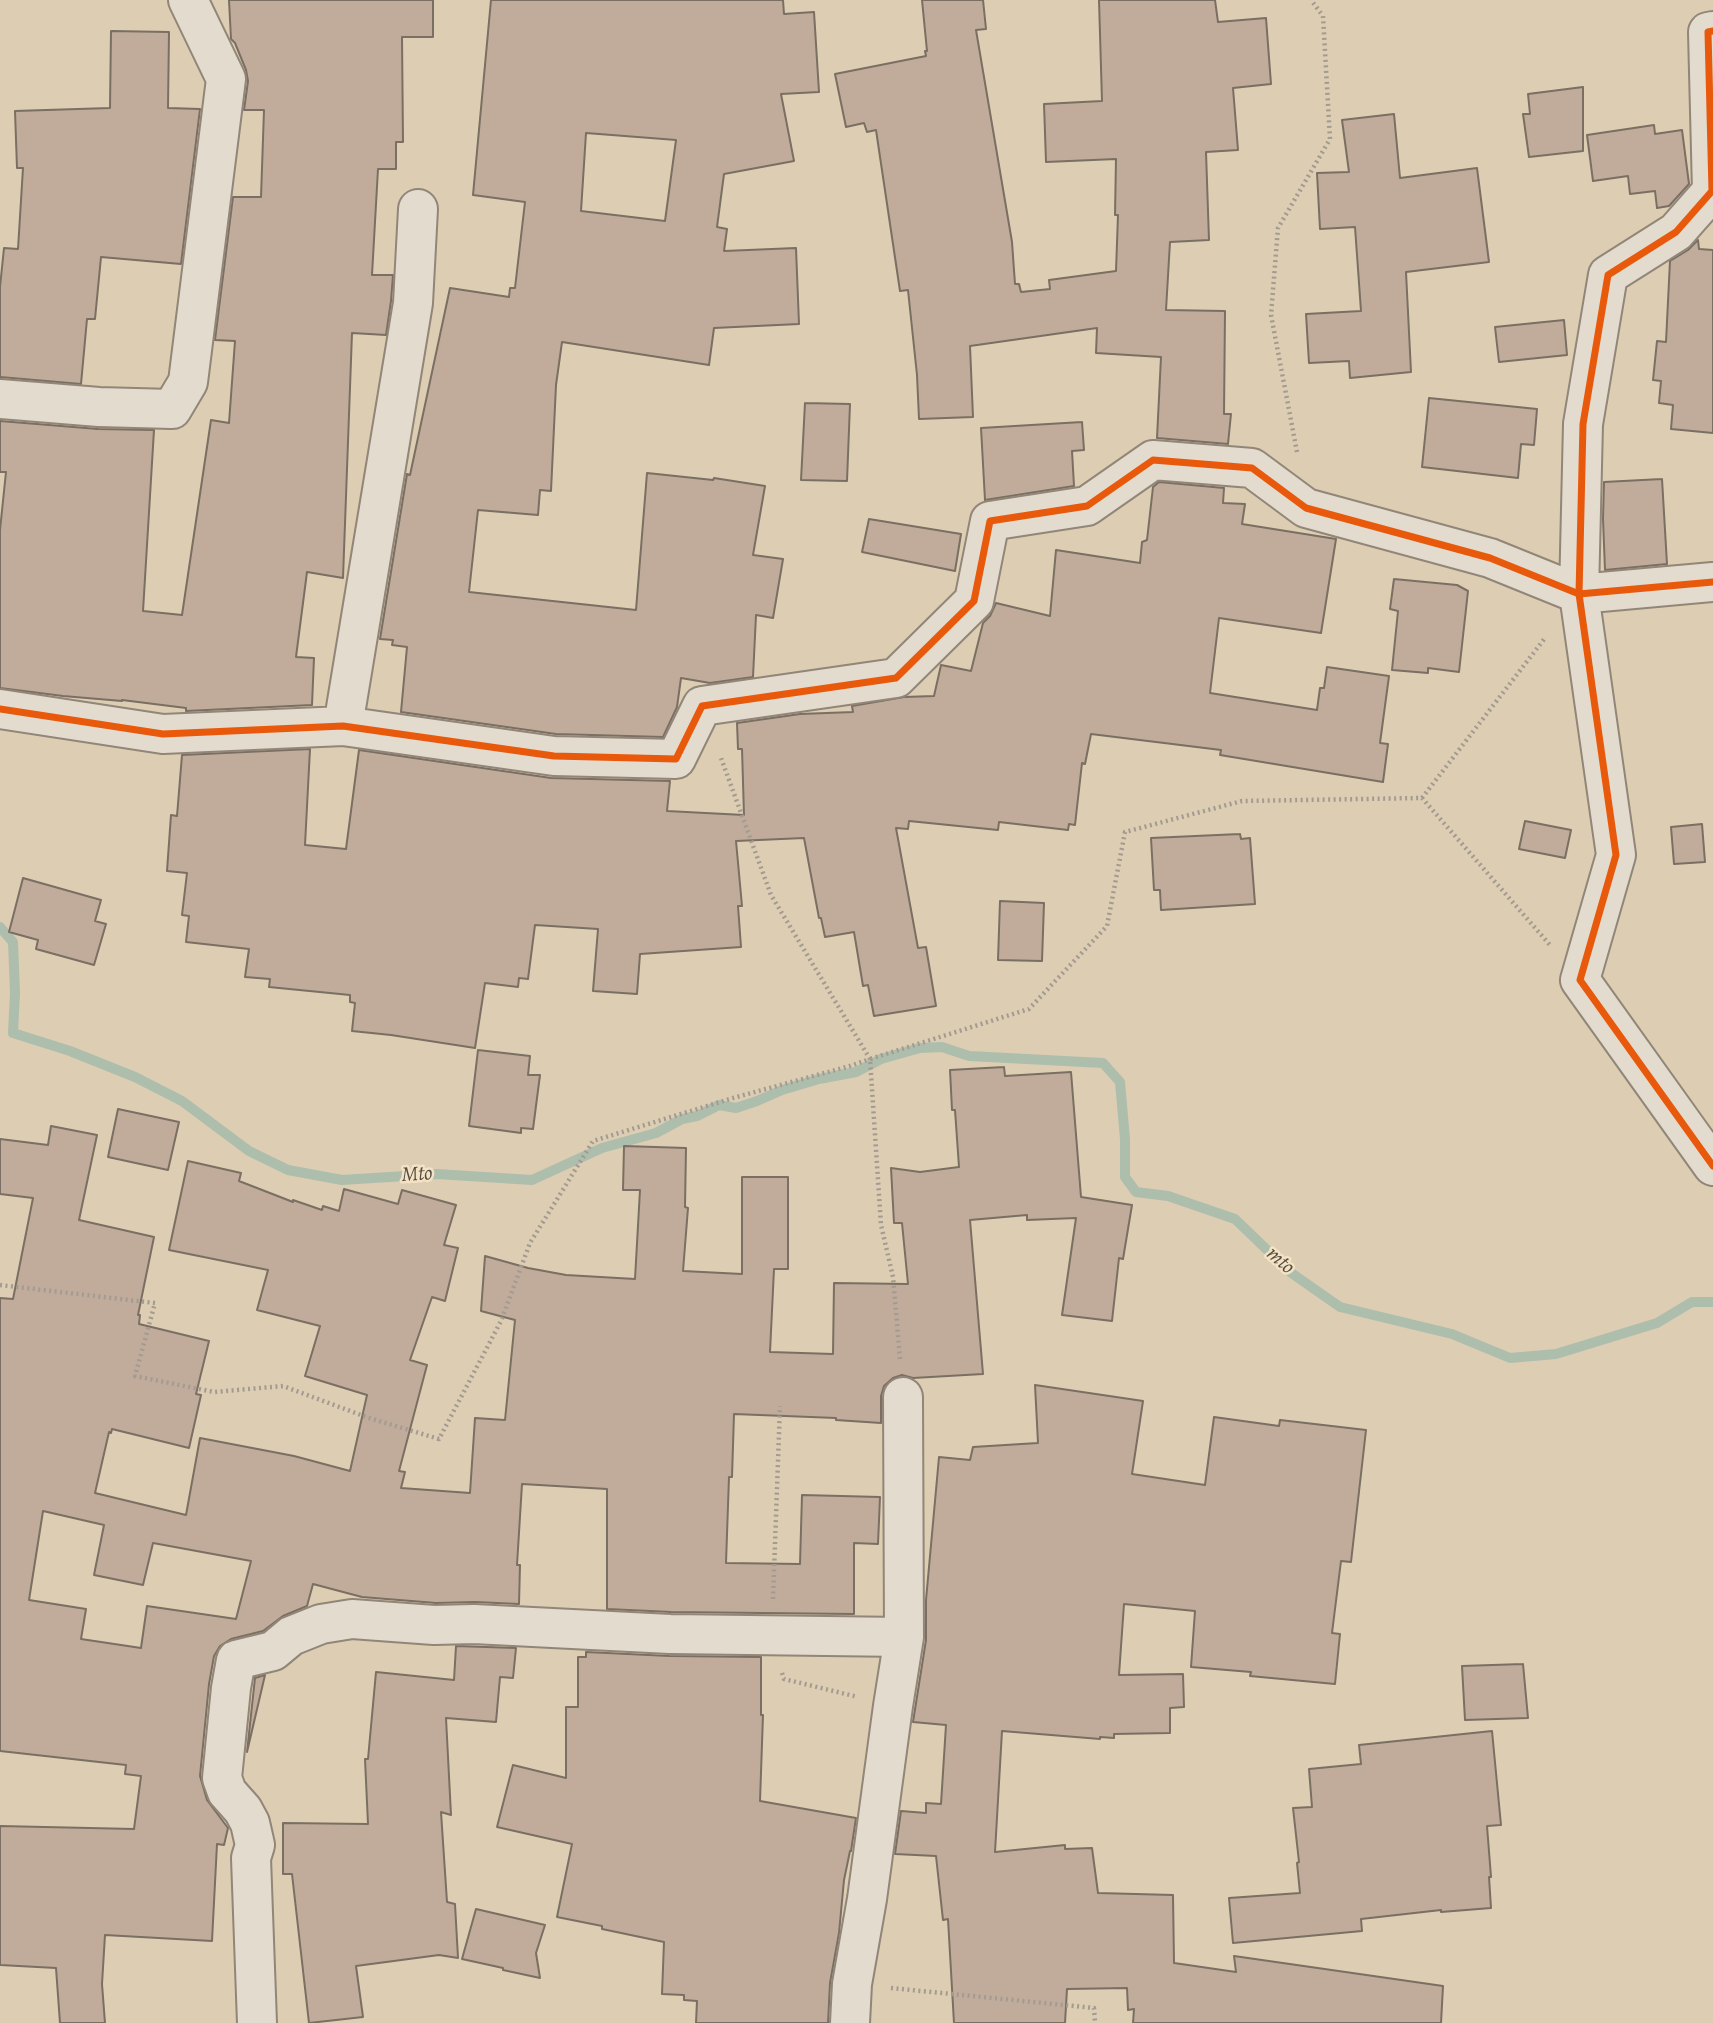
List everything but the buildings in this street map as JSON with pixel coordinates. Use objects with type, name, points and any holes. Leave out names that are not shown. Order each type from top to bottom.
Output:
[{"type":"street","points":[[0,399],[99,407],[172,409],[188,382],[226,79],[188,0]]},
{"type":"street","points":[[1713,31],[1709,32],[1712,191],[1676,232],[1608,275],[1583,424],[1579,594],[1616,855],[1580,980],[1713,1166]]},
{"type":"street","points":[[343,726],[413,303],[418,209]]},
{"type":"street","points":[[0,709],[163,734],[343,726],[554,756],[676,759],[702,706],[896,678],[974,601],[990,521],[1087,506],[1153,460],[1252,468],[1306,508],[1490,558],[1579,594],[1713,582]]},
{"type":"street","points":[[850,2023],[852,1984],[905,1637],[903,1397]]},
{"type":"street","points":[[257,2023],[251,1858],[255,1845],[250,1823],[243,1810],[227,1792],[222,1778],[236,1660],[273,1651],[291,1636],[321,1624],[352,1619],[434,1625],[474,1624],[670,1634],[905,1637]]},
{"type":"path","points":[[1306,508],[1271,315],[1278,228],[1330,138],[1323,16],[1311,0]]},
{"type":"path","points":[[1422,798],[1579,594]]},
{"type":"path","points":[[702,706],[771,895],[870,1059],[881,1225],[893,1277],[903,1397]]},
{"type":"path","points":[[0,1285],[155,1303],[135,1376],[214,1392],[283,1386],[369,1418],[439,1439],[501,1321],[530,1243],[593,1141],[850,1066],[1030,1009],[1107,926],[1125,832],[1241,801],[1422,798],[1580,980]]},
{"type":"path","points":[[779,1406],[771,1635],[784,1679],[893,1706]]},
{"type":"path","points":[[852,1984],[1094,2008],[1095,2023]]},
{"type":"waterway","name":"Mto","points":[[0,927],[13,942],[13,1033],[70,1051],[135,1077],[182,1101],[249,1151],[288,1170],[342,1180],[437,1174],[532,1180],[602,1148],[656,1133],[682,1119],[697,1116],[719,1105],[736,1108],[782,1090],[856,1072],[881,1059],[920,1048],[942,1047],[969,1056],[1103,1063],[1120,1082],[1125,1177],[1136,1192],[1168,1196],[1235,1219],[1290,1272],[1340,1307],[1452,1334],[1510,1358],[1556,1354],[1657,1323],[1692,1302],[1713,1302]]},
{"type":"cycle path","points":[[1713,31],[1708,32],[1712,191],[1676,232],[1608,275],[1583,424],[1579,594],[1616,855],[1580,980],[1713,1166]]},
{"type":"cycle path","points":[[0,709],[163,734],[343,726],[554,756],[676,759],[702,706],[896,678],[974,601],[990,521],[1087,506],[1153,460],[1252,468],[1306,508],[1490,558],[1579,594],[1713,582]]},
{"type":"water label","name":"mto","points":[[1280,1261]]}]
